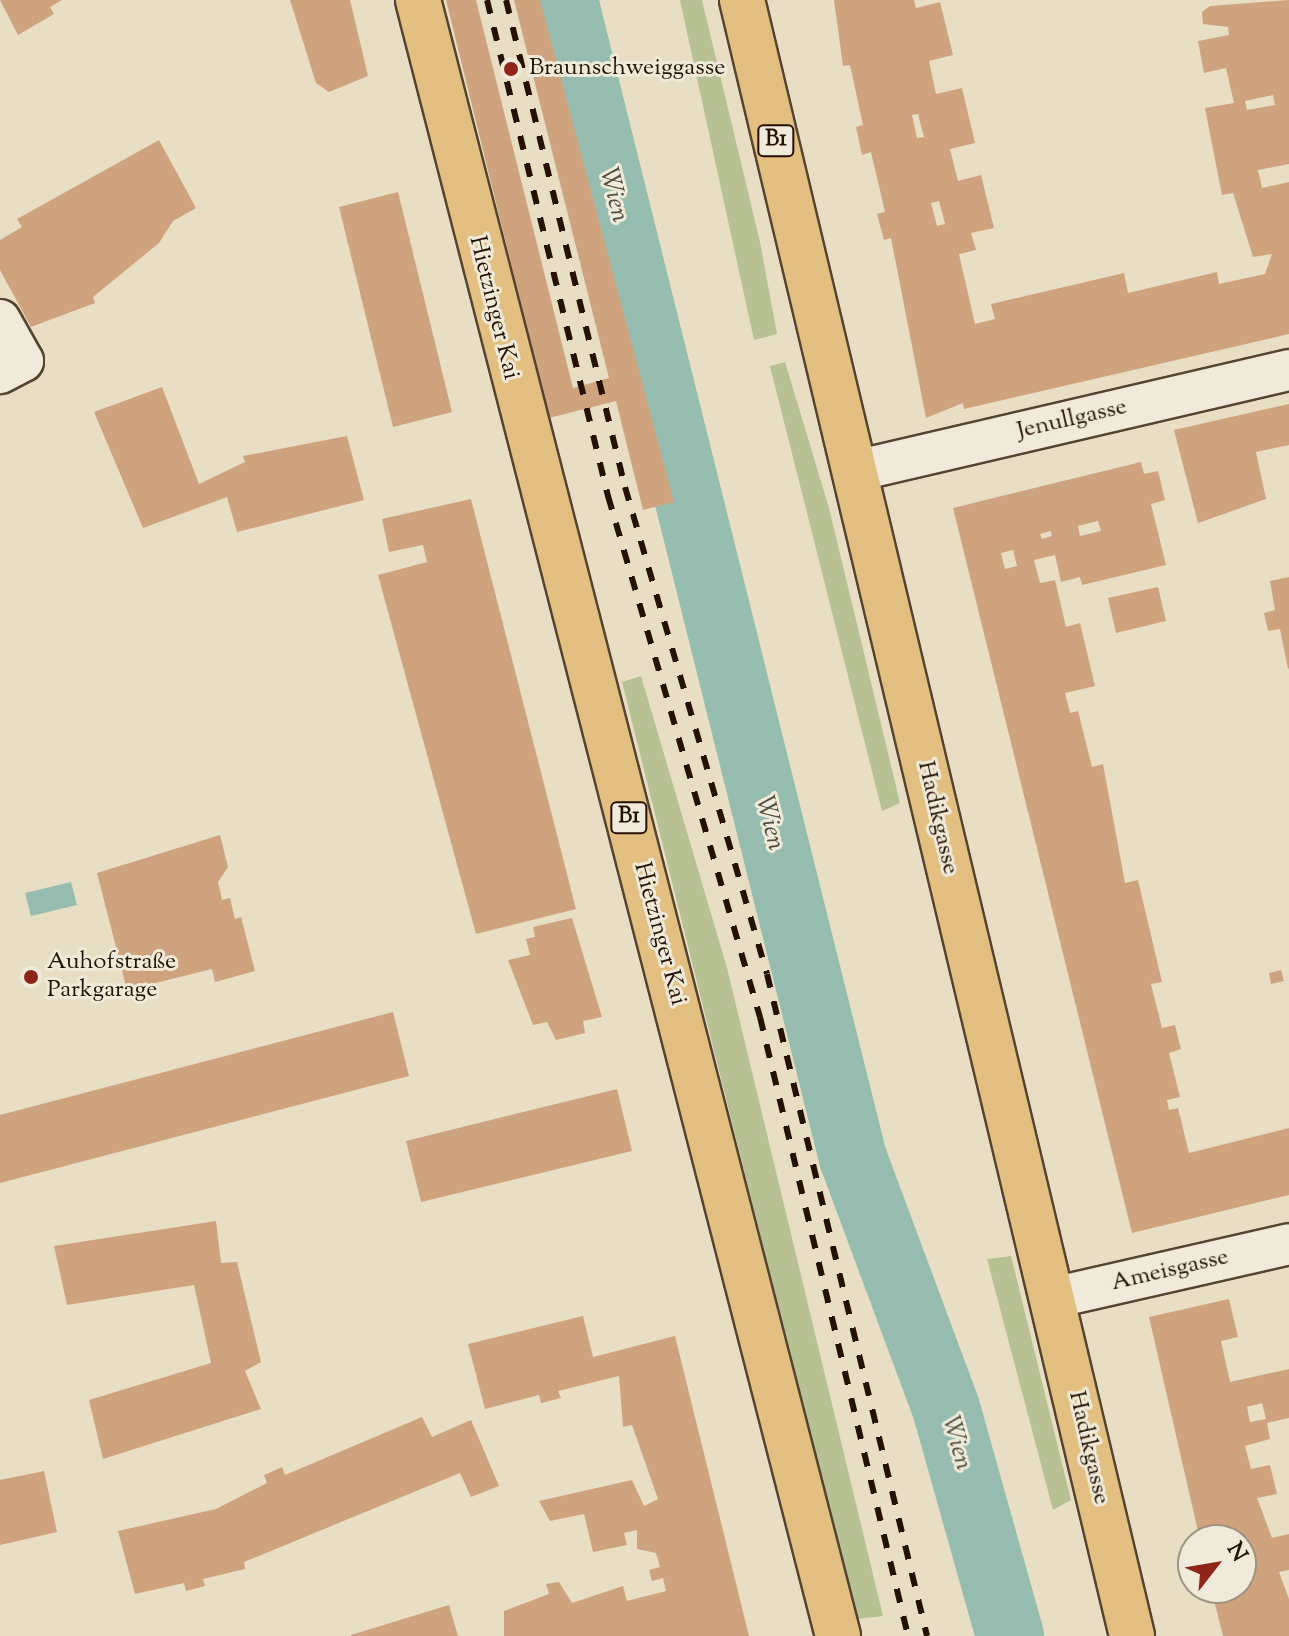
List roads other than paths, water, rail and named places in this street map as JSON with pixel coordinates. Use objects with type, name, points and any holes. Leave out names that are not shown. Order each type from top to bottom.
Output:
[{"type":"main road","name":"Hietzinger Kai","points":[[418,0],[838,1636]]},
{"type":"main road","name":"Hadikgasse","points":[[742,0],[1132,1636]]},
{"type":"street","points":[[0,320],[23,361],[0,373]]},
{"type":"street","name":"Jenullgasse","points":[[855,471],[1289,370]]},
{"type":"street","name":"Ameisgasse","points":[[1052,1298],[1289,1244]]},
{"type":"water","points":[[71,882],[77,905],[31,916],[25,893]]},
{"type":"waterway","name":"Wien","points":[[564,0],[853,1158],[946,1408],[1010,1636]]},
{"type":"railway","points":[[487,0],[608,496],[760,1017],[908,1636]]},
{"type":"railway","points":[[506,0],[625,487],[767,974],[927,1636]]},
{"type":"place","name":"Braunschweiggasse","points":[[511,69]]},
{"type":"place","name":"Auhofstraße Parkgarage","points":[[31,977]]}]
